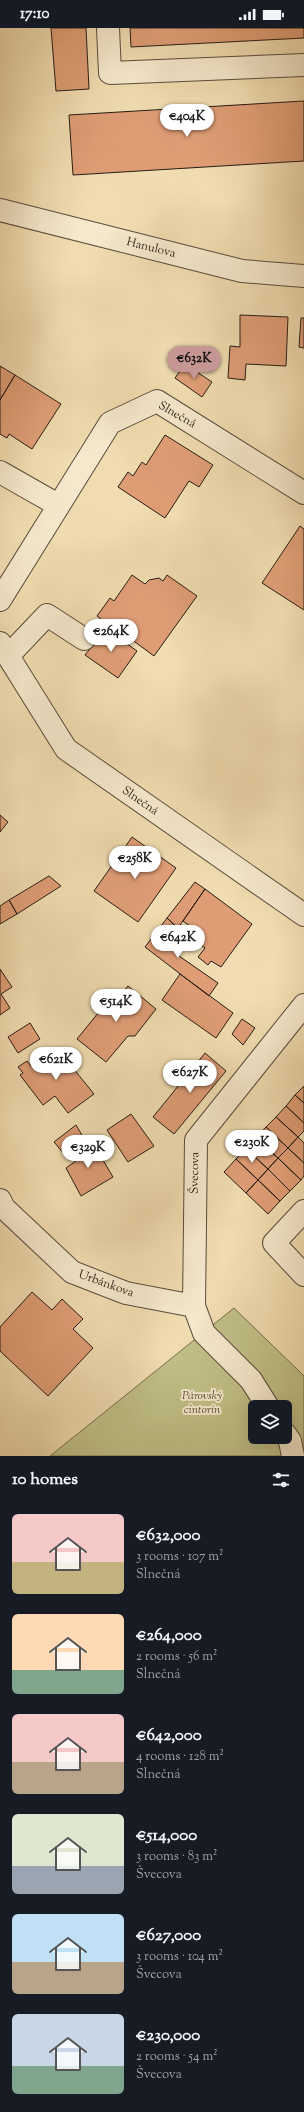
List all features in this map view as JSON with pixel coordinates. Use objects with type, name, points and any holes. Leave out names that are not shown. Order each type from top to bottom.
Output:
[{"type":"street","points":[[108,28],[110,73],[304,65]]},
{"type":"street","name":"Hanulova","points":[[0,210],[242,271],[304,276]]},
{"type":"street","name":"Slnečná","points":[[0,600],[110,423],[157,401],[304,493]]},
{"type":"street","points":[[0,472],[58,505]]},
{"type":"street","name":"Slnečná","points":[[84,639],[47,614],[4,649],[66,749],[304,915]]},
{"type":"street","name":"Švecova","points":[[194,1306],[196,1140],[304,1005]]},
{"type":"street","name":"Urbánkova","points":[[0,1200],[4,1208],[72,1272],[126,1294],[194,1306]]},
{"type":"street","points":[[304,1211],[274,1243],[304,1275]]},
{"type":"street","points":[[194,1306],[204,1334],[251,1380],[264,1400]]},
{"type":"street","points":[[291,1444],[293,1456]]},
{"type":"green space","name":"Párovský cintorín","points":[[234,1308],[304,1376],[304,1456],[50,1456]]},
{"type":"building","points":[[51,28],[86,28],[89,89],[56,91]]},
{"type":"building","points":[[130,28],[304,28],[304,38],[131,47]]},
{"type":"building","points":[[304,101],[304,161],[73,175],[69,115]]},
{"type":"building","points":[[240,315],[288,317],[286,366],[246,364],[245,380],[228,378],[230,346],[240,347]]},
{"type":"building","points":[[301,318],[304,318],[304,348],[299,347]]},
{"type":"building","points":[[185,364],[212,382],[202,397],[175,378]]},
{"type":"building","points":[[0,366],[15,375],[0,400]]},
{"type":"building","points":[[15,375],[61,404],[32,449],[9,434],[7,438],[0,434],[0,400]]},
{"type":"building","points":[[165,435],[213,465],[199,487],[189,481],[165,518],[118,487],[128,472],[133,476],[142,462],[146,465]]},
{"type":"building","points":[[300,526],[304,529],[304,610],[262,583]]},
{"type":"building","points":[[132,575],[145,584],[149,580],[159,578],[163,581],[167,575],[197,596],[154,656],[116,628],[113,633],[106,629],[109,625],[97,616],[110,598],[114,601]]},
{"type":"building","points":[[106,629],[137,651],[118,678],[85,655]]},
{"type":"building","points":[[0,815],[8,822],[0,832]]},
{"type":"building","points":[[132,837],[176,868],[138,922],[94,891]]},
{"type":"building","points":[[49,876],[61,886],[17,914],[9,900]]},
{"type":"building","points":[[195,882],[205,889],[178,928],[167,918]]},
{"type":"building","points":[[205,889],[252,924],[221,967],[211,961],[208,965],[198,957],[205,948],[186,935],[191,927],[183,921]]},
{"type":"building","points":[[9,900],[17,914],[0,924],[0,906]]},
{"type":"building","points":[[167,918],[174,925],[166,936],[183,949],[179,956],[218,983],[209,996],[145,947]]},
{"type":"building","points":[[0,969],[12,987],[1,994],[10,1008],[0,1015]]},
{"type":"building","points":[[180,974],[233,1013],[216,1038],[162,1000]]},
{"type":"building","points":[[128,986],[156,1009],[135,1036],[128,1036],[106,1062],[77,1039],[103,1007],[98,1000],[102,995],[110,998],[121,994]]},
{"type":"building","points":[[242,1019],[255,1028],[243,1045],[232,1034]]},
{"type":"building","points":[[30,1023],[40,1039],[18,1053],[8,1037]]},
{"type":"building","points":[[56,1047],[94,1094],[68,1113],[55,1096],[43,1105],[20,1075],[23,1073],[18,1067],[27,1061],[31,1066]]},
{"type":"building","points":[[205,1053],[226,1071],[174,1134],[153,1117]]},
{"type":"building","points":[[304,1086],[304,1103],[295,1095]]},
{"type":"building","points":[[295,1095],[304,1103],[304,1123],[286,1106]]},
{"type":"building","points":[[286,1106],[304,1123],[304,1131],[298,1137],[276,1117]]},
{"type":"building","points":[[131,1114],[154,1146],[128,1162],[107,1130]]},
{"type":"building","points":[[276,1117],[298,1137],[288,1148],[266,1127]]},
{"type":"building","points":[[76,1125],[86,1142],[64,1154],[54,1142]]},
{"type":"building","points":[[266,1127],[288,1148],[278,1158],[256,1138]]},
{"type":"building","points":[[298,1137],[304,1143],[304,1163],[288,1148]]},
{"type":"building","points":[[256,1138],[278,1158],[268,1169],[246,1149]]},
{"type":"building","points":[[86,1142],[92,1153],[97,1150],[113,1177],[81,1196],[66,1168],[76,1161],[70,1151]]},
{"type":"building","points":[[288,1148],[304,1163],[304,1176],[301,1180],[278,1158]]},
{"type":"building","points":[[246,1149],[268,1169],[258,1180],[236,1159]]},
{"type":"building","points":[[278,1158],[301,1180],[290,1191],[268,1169]]},
{"type":"building","points":[[236,1159],[258,1180],[246,1193],[224,1172]]},
{"type":"building","points":[[268,1169],[290,1191],[280,1201],[258,1180]]},
{"type":"building","points":[[258,1180],[280,1201],[268,1214],[246,1193]]},
{"type":"building","points":[[32,1292],[52,1310],[62,1299],[83,1319],[73,1329],[93,1348],[48,1396],[0,1351],[0,1327]]}]
